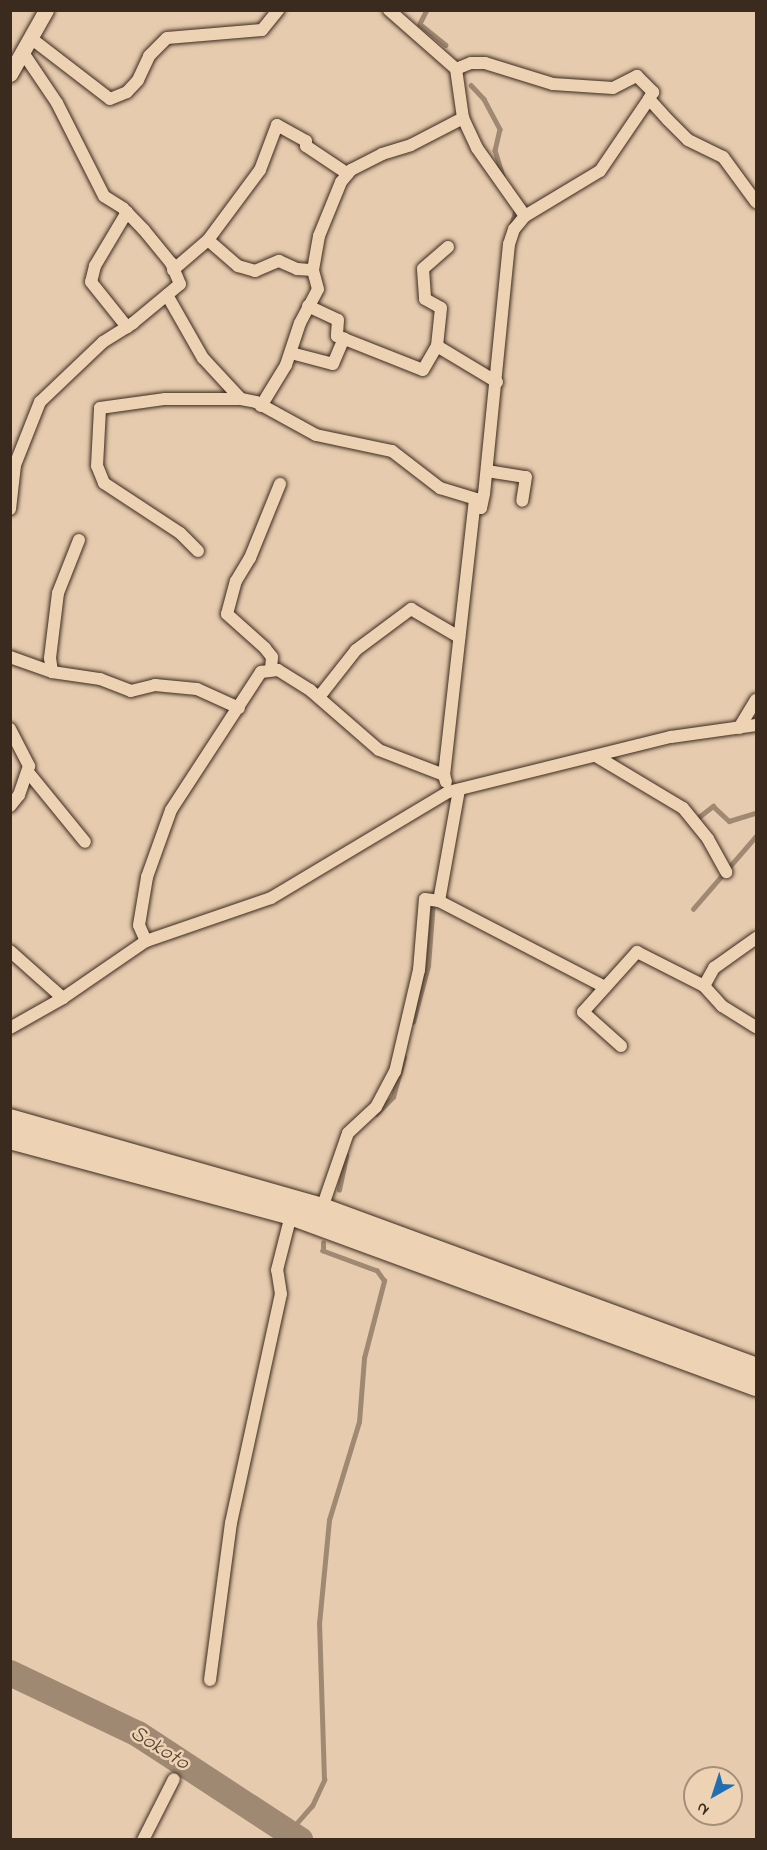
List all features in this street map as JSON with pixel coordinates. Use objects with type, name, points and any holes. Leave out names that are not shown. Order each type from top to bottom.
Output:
[{"type":"main road","points":[[10,1119],[322,1208],[756,1368]]},
{"type":"main road","points":[[10,1139],[291,1215],[756,1386]]},
{"type":"street","points":[[10,74],[24,54],[46,10]]},
{"type":"street","points":[[32,39],[110,99],[128,92],[138,80],[149,56],[167,39],[262,30],[278,10]]},
{"type":"street","points":[[389,10],[456,69],[463,118],[477,148],[525,216]]},
{"type":"street","points":[[10,508],[13,464],[40,402],[103,342],[127,327],[180,284],[173,270],[127,212],[104,196],[57,103],[24,54]]},
{"type":"street","points":[[456,69],[485,63],[545,83],[613,88],[637,76],[653,92],[600,171],[525,216],[514,229],[509,244],[487,471],[481,507],[476,507]]},
{"type":"street","points":[[649,99],[688,140],[723,157],[756,202]]},
{"type":"street","points":[[261,406],[291,353],[308,306],[318,289],[313,270],[328,208],[348,174],[382,154],[411,145],[463,118]]},
{"type":"street","points":[[173,270],[208,240],[260,170],[277,125],[306,141],[306,146],[348,174]]},
{"type":"street","points":[[127,212],[94,266],[92,282],[127,327]]},
{"type":"street","points":[[208,240],[238,266],[255,271],[279,261],[297,269],[313,270]]},
{"type":"street","points":[[308,306],[338,320],[337,336],[423,370],[437,345],[441,308],[425,299],[423,269],[448,247]]},
{"type":"street","points":[[167,295],[203,358],[241,399]]},
{"type":"street","points":[[291,353],[333,364],[344,338]]},
{"type":"street","points":[[437,345],[494,381]]},
{"type":"street","points":[[198,551],[180,533],[104,483],[97,465],[100,408],[186,397],[241,399],[261,406],[316,435],[392,451],[440,488],[475,499],[476,507],[444,775]]},
{"type":"street","points":[[487,471],[526,477],[522,501]]},
{"type":"street","points":[[271,669],[272,657],[265,648],[227,614],[236,581],[250,558],[280,484]]},
{"type":"street","points":[[52,672],[50,658],[58,593],[79,540]]},
{"type":"street","points":[[319,697],[356,650],[411,609],[459,637]]},
{"type":"street","points":[[12,661],[52,672],[91,677],[131,691],[155,685],[197,689],[239,708]]},
{"type":"street","points":[[146,941],[139,925],[147,877],[171,810],[213,741],[239,708],[261,672],[271,669],[319,697],[379,750],[444,775],[454,791],[435,901]]},
{"type":"street","points":[[739,728],[756,700]]},
{"type":"street","points":[[10,1028],[63,998],[146,941],[271,898],[454,791],[671,737],[756,725]]},
{"type":"street","points":[[10,729],[22,746],[28,772],[85,842]]},
{"type":"street","points":[[596,756],[683,808],[708,839],[726,872]]},
{"type":"street","points":[[10,806],[28,772]]},
{"type":"street","points":[[322,1208],[348,1133],[376,1107],[395,1072],[419,970],[425,899],[435,901],[605,987]]},
{"type":"street","points":[[704,986],[714,968],[756,938]]},
{"type":"street","points":[[10,951],[63,998]]},
{"type":"street","points":[[621,1046],[583,1012],[637,952],[704,986],[722,1006],[756,1027]]},
{"type":"street","points":[[210,1680],[231,1523],[281,1294],[277,1270],[291,1215]]},
{"type":"street","points":[[143,1839],[174,1779]]},
{"type":"waterway","points":[[427,10],[420,24],[446,45]]},
{"type":"waterway","points":[[471,85],[484,99],[500,129],[495,150],[503,176]]},
{"type":"waterway","points":[[511,226],[516,209]]},
{"type":"waterway","points":[[695,820],[713,806],[729,821],[756,813]]},
{"type":"waterway","points":[[693,909],[756,836]]},
{"type":"waterway","points":[[413,1022],[428,966],[433,901]]},
{"type":"waterway","points":[[376,1114],[393,1097],[404,1057]]},
{"type":"waterway","points":[[339,1190],[346,1156]]},
{"type":"waterway","points":[[289,1832],[312,1806],[324,1780],[319,1624],[329,1520],[359,1422],[364,1358],[384,1281],[377,1271],[323,1251],[323,1243]]},
{"type":"waterway","name":"Sokoto","points":[[10,1673],[138,1734],[300,1840]]}]
